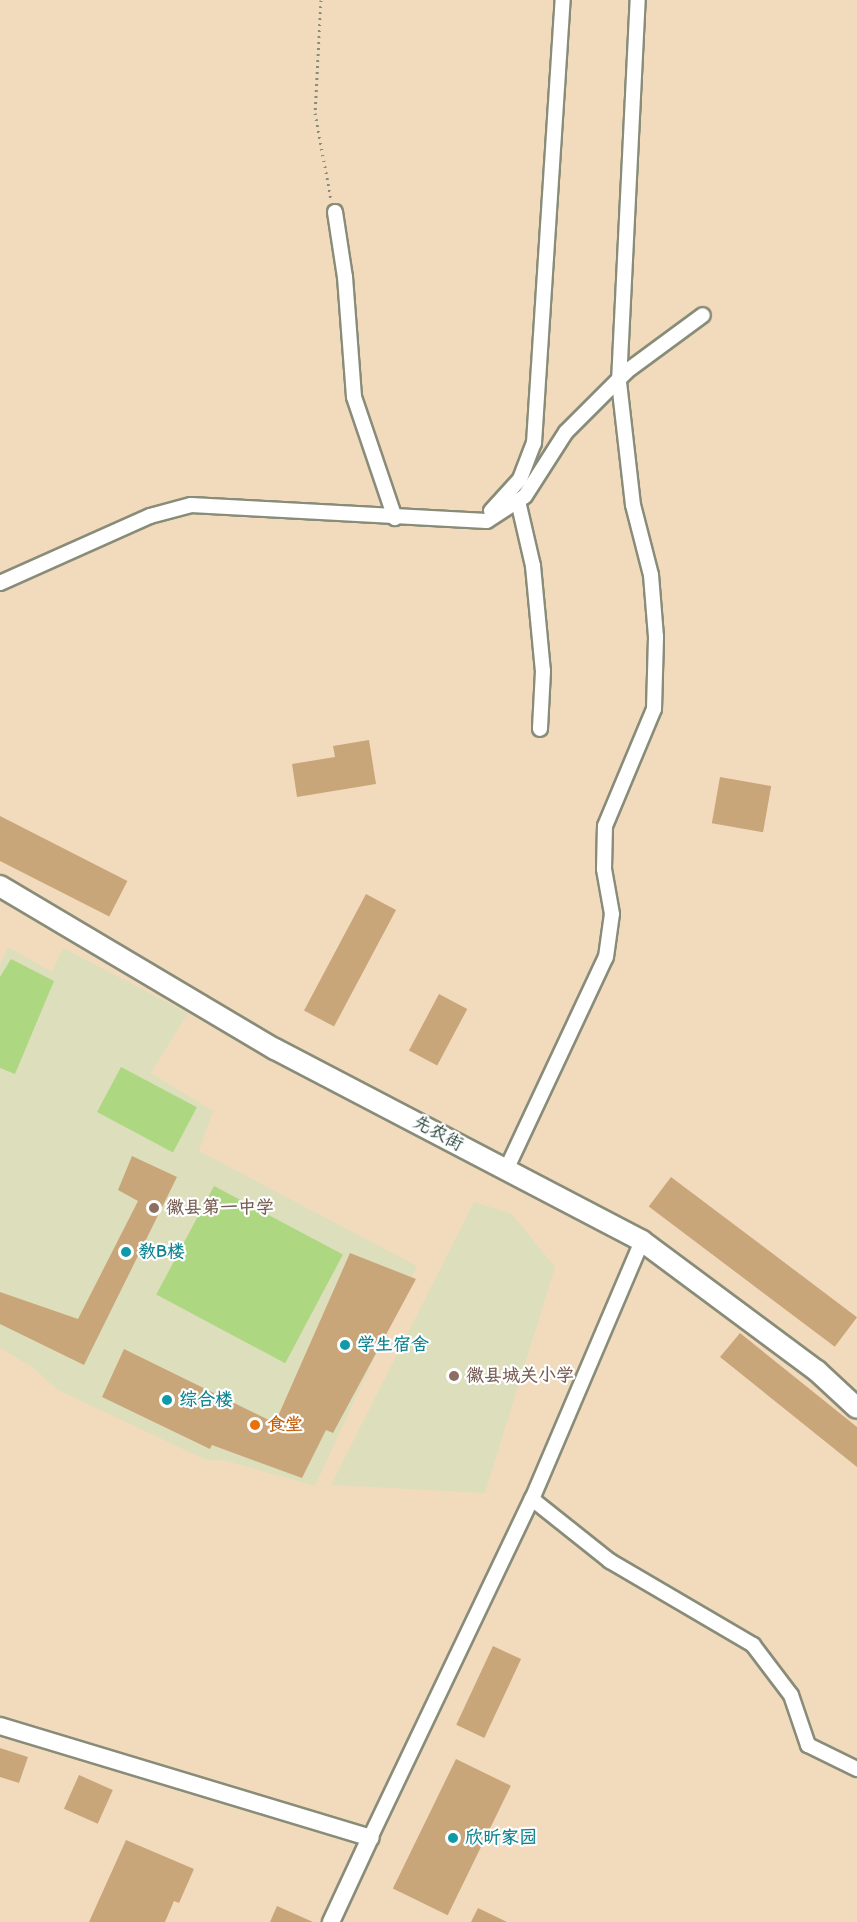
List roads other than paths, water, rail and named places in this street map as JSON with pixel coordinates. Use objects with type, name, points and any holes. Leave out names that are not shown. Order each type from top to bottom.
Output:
[{"type":"main road","name":"先农街","points":[[0,886],[275,1049],[642,1240],[817,1371],[857,1408]]},
{"type":"street","points":[[487,521],[493,507],[520,479],[534,443],[563,0]]},
{"type":"street","points":[[506,1170],[606,957],[612,914],[604,869],[606,826],[654,709],[657,637],[651,576],[633,505],[619,382],[638,0]]},
{"type":"street","points":[[335,212],[345,277],[354,397],[395,518]]},
{"type":"street","points":[[0,583],[150,516],[191,505],[395,518],[487,521],[518,501],[566,432],[619,382],[627,371],[703,315]]},
{"type":"street","points":[[518,501],[533,566],[543,671],[540,729]]},
{"type":"street","points":[[331,1922],[532,1499],[642,1240]]},
{"type":"street","points":[[532,1499],[610,1561],[753,1646],[791,1695],[808,1745],[857,1769]]},
{"type":"street","points":[[0,1726],[370,1838]]},
{"type":"place","name":"徽县第一中学","points":[[154,1208]]},
{"type":"place","name":"教B楼","points":[[126,1252]]},
{"type":"place","name":"学生宿舍","points":[[345,1345]]},
{"type":"place","name":"徽县城关小学","points":[[454,1376]]},
{"type":"place","name":"综合楼","points":[[167,1400]]},
{"type":"place","name":"食堂","points":[[255,1425]]},
{"type":"place","name":"欣昕家园","points":[[453,1838]]}]
